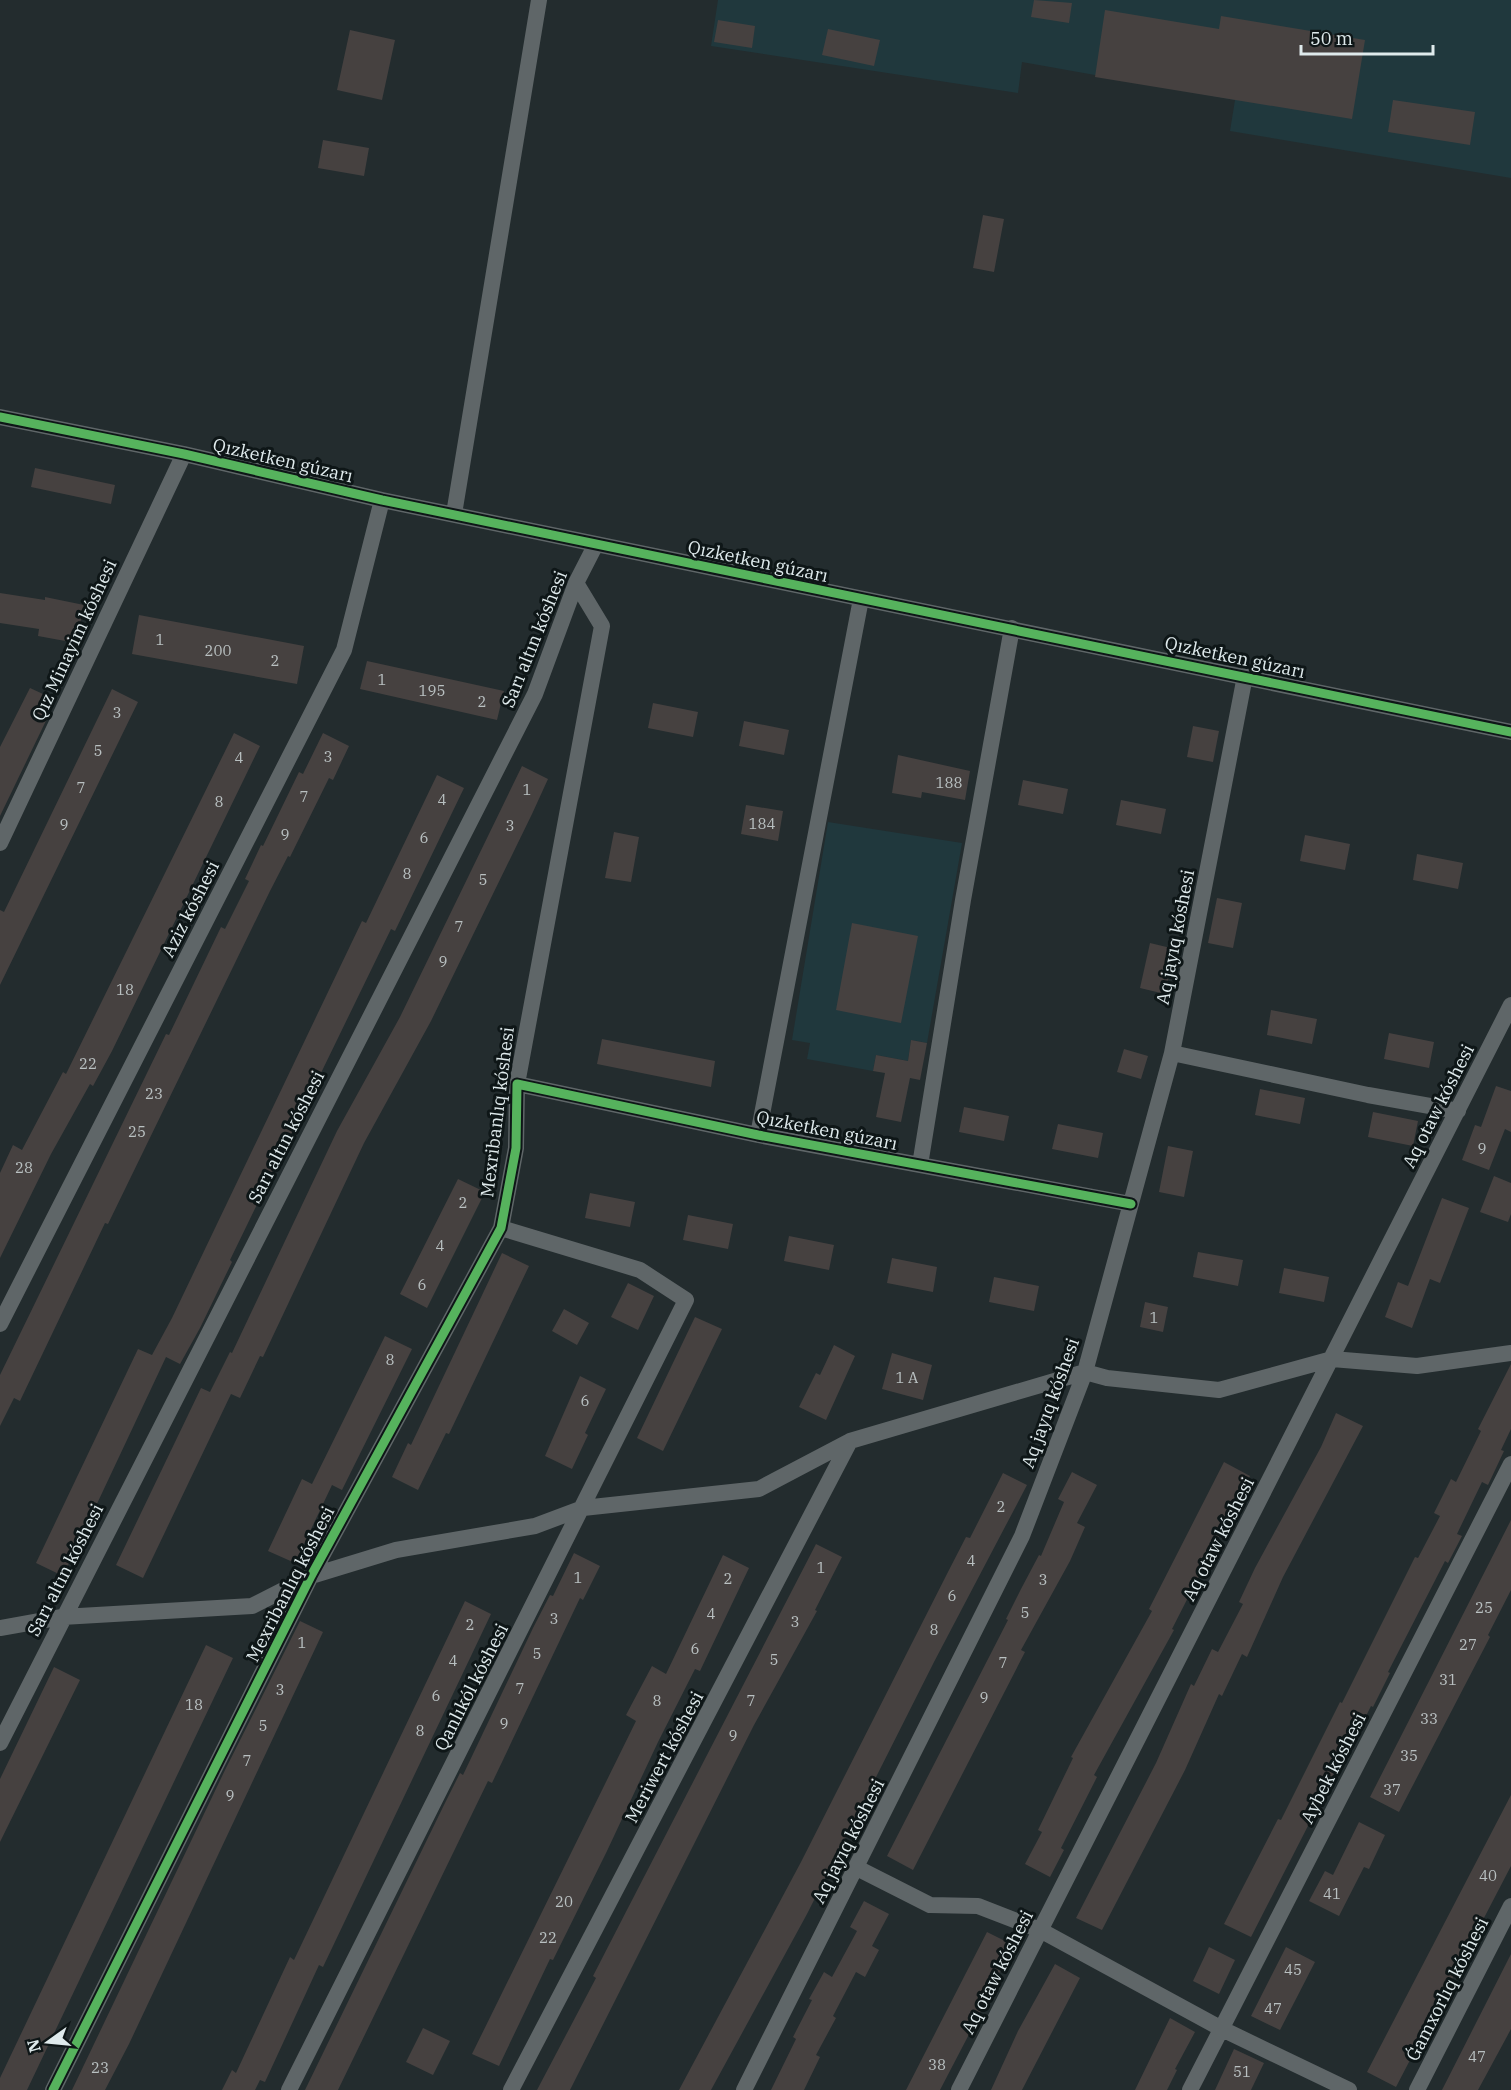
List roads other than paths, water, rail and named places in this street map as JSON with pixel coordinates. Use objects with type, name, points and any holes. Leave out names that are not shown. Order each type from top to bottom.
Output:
[{"type":"street","points":[[454,514],[538,0]]},
{"type":"street","name":"Qızketken gúzarı","points":[[0,417],[184,454],[382,500],[1511,732]]},
{"type":"street","name":"Qız Minayim kóshesi","points":[[0,843],[184,454]]},
{"type":"street","name":"Aziz kóshesi","points":[[0,1324],[344,650],[382,500]]},
{"type":"street","name":"Sarı altın kóshesi","points":[[0,1743],[62,1617],[535,694],[576,583],[596,544]]},
{"type":"street","name":"Mexribanlıq kóshesi","points":[[53,2090],[311,1576],[501,1228],[516,1148],[517,1084],[602,626],[576,583]]},
{"type":"street","points":[[758,1135],[861,599]]},
{"type":"street","points":[[920,1165],[961,912],[1012,628]]},
{"type":"street","name":"Aq jayıq kóshesi","points":[[744,2090],[1022,1536],[1085,1372],[1172,1053],[1245,676]]},
{"type":"street","name":"Aq otaw kóshesi","points":[[959,2090],[1511,1005]]},
{"type":"street","points":[[1172,1053],[1368,1095],[1458,1111]]},
{"type":"street","name":"Qızketken gúzarı","points":[[517,1084],[758,1135],[1131,1204]]},
{"type":"street","name":"Qanlıkól kóshesi","points":[[289,2090],[686,1300],[640,1270],[501,1228]]},
{"type":"street","points":[[0,1628],[62,1617],[252,1605],[311,1576],[396,1550],[535,1526],[583,1508],[759,1489],[850,1442],[1085,1372],[1107,1378],[1219,1390],[1332,1359],[1417,1366],[1511,1353]]},
{"type":"street","name":"Meriwert kóshesi","points":[[511,2090],[850,1442]]},
{"type":"street","name":"Aybek kóshesi","points":[[1190,2090],[1511,1464]]},
{"type":"street","points":[[857,1868],[930,1905],[978,1906],[1040,1930],[1222,2029],[1349,2090]]},
{"type":"street","name":"Ǵamxorlıq kóshesi","points":[[1417,2090],[1511,1906]]}]
